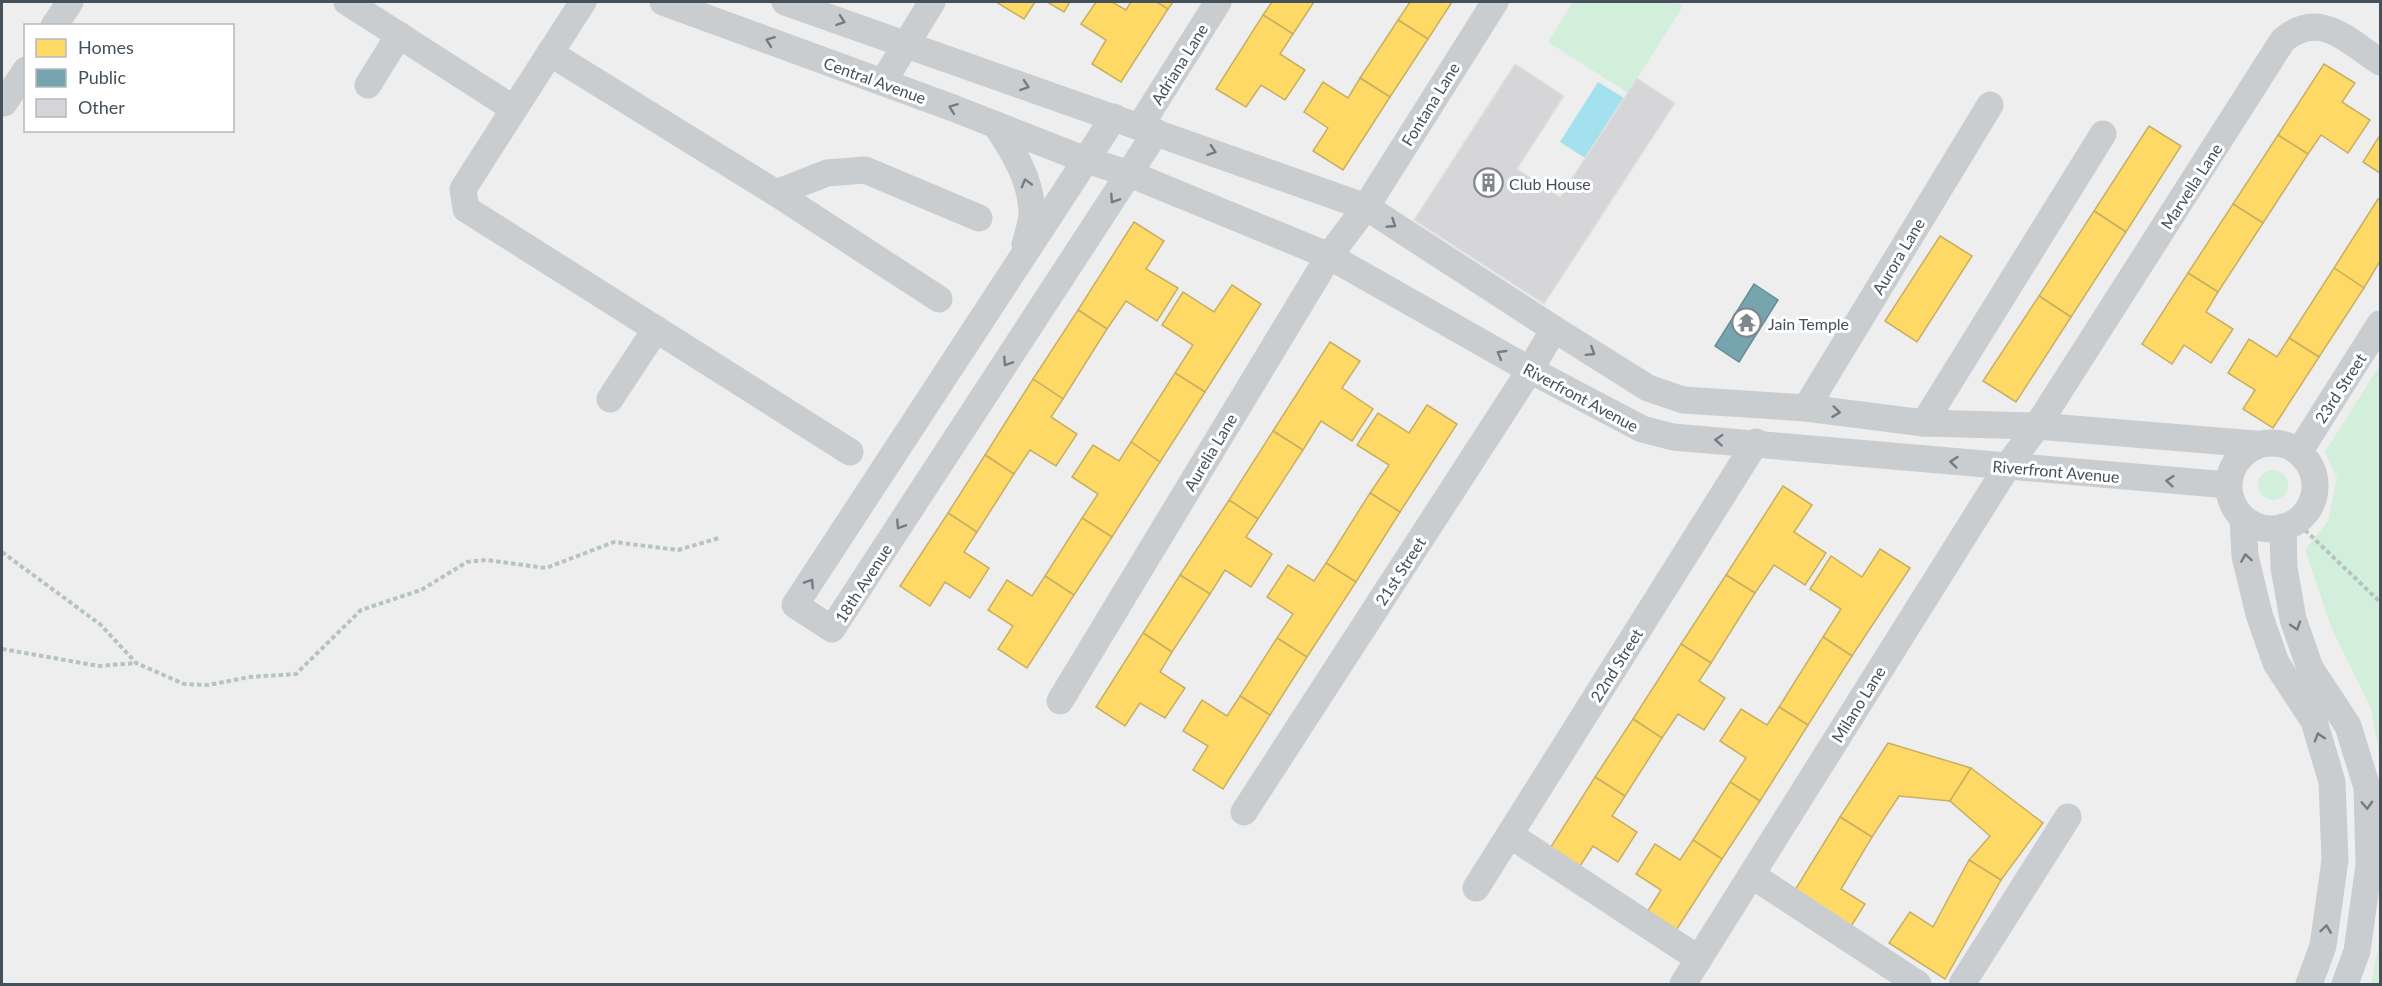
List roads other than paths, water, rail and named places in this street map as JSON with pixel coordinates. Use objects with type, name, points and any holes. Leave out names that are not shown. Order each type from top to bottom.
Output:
[{"type":"street","points":[[55,24],[70,2]]},
{"type":"street","points":[[347,2],[514,109]]},
{"type":"street","points":[[583,2],[463,189],[466,209],[850,452]]},
{"type":"street","name":"Central Avenue","points":[[663,2],[883,82],[1086,160]]},
{"type":"street","points":[[786,2],[1366,207],[1648,388],[1683,400],[1806,408],[1924,423],[2037,426],[2255,444],[2271,442],[2286,445],[2299,452],[2311,468],[2315,488],[2312,501],[2305,512],[2289,524],[2270,529],[2256,526],[2243,518],[2234,507],[2228,485],[2234,464],[2255,444]]},
{"type":"street","points":[[883,82],[932,2]]},
{"type":"street","name":"Adriana Lane","points":[[1148,129],[1218,2]]},
{"type":"street","name":"Fontana Lane","points":[[1366,207],[1495,2]]},
{"type":"street","name":"Marvella Lane","points":[[2037,426],[2283,40],[2295,29],[2312,26],[2325,27],[2380,62]]},
{"type":"street","points":[[368,85],[399,35]]},
{"type":"street","points":[[550,53],[776,193],[939,299]]},
{"type":"street","points":[[2,102],[4,103],[24,73]]},
{"type":"street","name":"Aurora Lane","points":[[1806,408],[1990,105]]},
{"type":"street","name":"18th Avenue","points":[[1113,117],[1022,260],[795,605],[832,629],[1130,174],[1148,129]]},
{"type":"street","points":[[996,125],[1020,165],[1027,185],[1032,212],[1022,260]]},
{"type":"street","points":[[1924,423],[2103,134]]},
{"type":"street","name":"Riverfront Avenue","points":[[1086,160],[1130,174],[1329,256],[1530,370],[1642,429],[1673,437],[1756,442],[2007,467],[2228,485]]},
{"type":"street","points":[[776,193],[827,173],[866,170],[979,218]]},
{"type":"street","name":"Aurelia Lane","points":[[1060,701],[1329,256],[1366,207]]},
{"type":"street","name":"23rd Street","points":[[2299,452],[2380,324]]},
{"type":"street","points":[[610,399],[656,329]]},
{"type":"street","name":"21st Street","points":[[1244,812],[1530,370],[1554,329]]},
{"type":"street","name":"Milano Lane","points":[[1683,984],[1753,876],[2007,467],[2037,426]]},
{"type":"street","name":"22nd Street","points":[[1476,888],[1756,442]]},
{"type":"street","points":[[2243,518],[2245,556],[2259,614],[2276,663],[2314,721],[2332,782],[2335,860],[2323,946],[2309,984]]},
{"type":"street","points":[[2289,524],[2284,568],[2293,619],[2310,668],[2348,726],[2367,787],[2369,865],[2357,951],[2345,984]]},
{"type":"street","points":[[1962,984],[2068,818]]},
{"type":"street","points":[[1509,835],[1699,959]]},
{"type":"street","points":[[1753,876],[1918,984]]},
{"type":"street","points":[[2330,900],[2364,904]]},
{"type":"water","points":[[1598,82],[1624,98],[1585,158],[1560,142]]},
{"type":"place","name":"Club House","points":[[1488,183]]},
{"type":"place","name":"Jain Temple","points":[[1747,323]]}]
